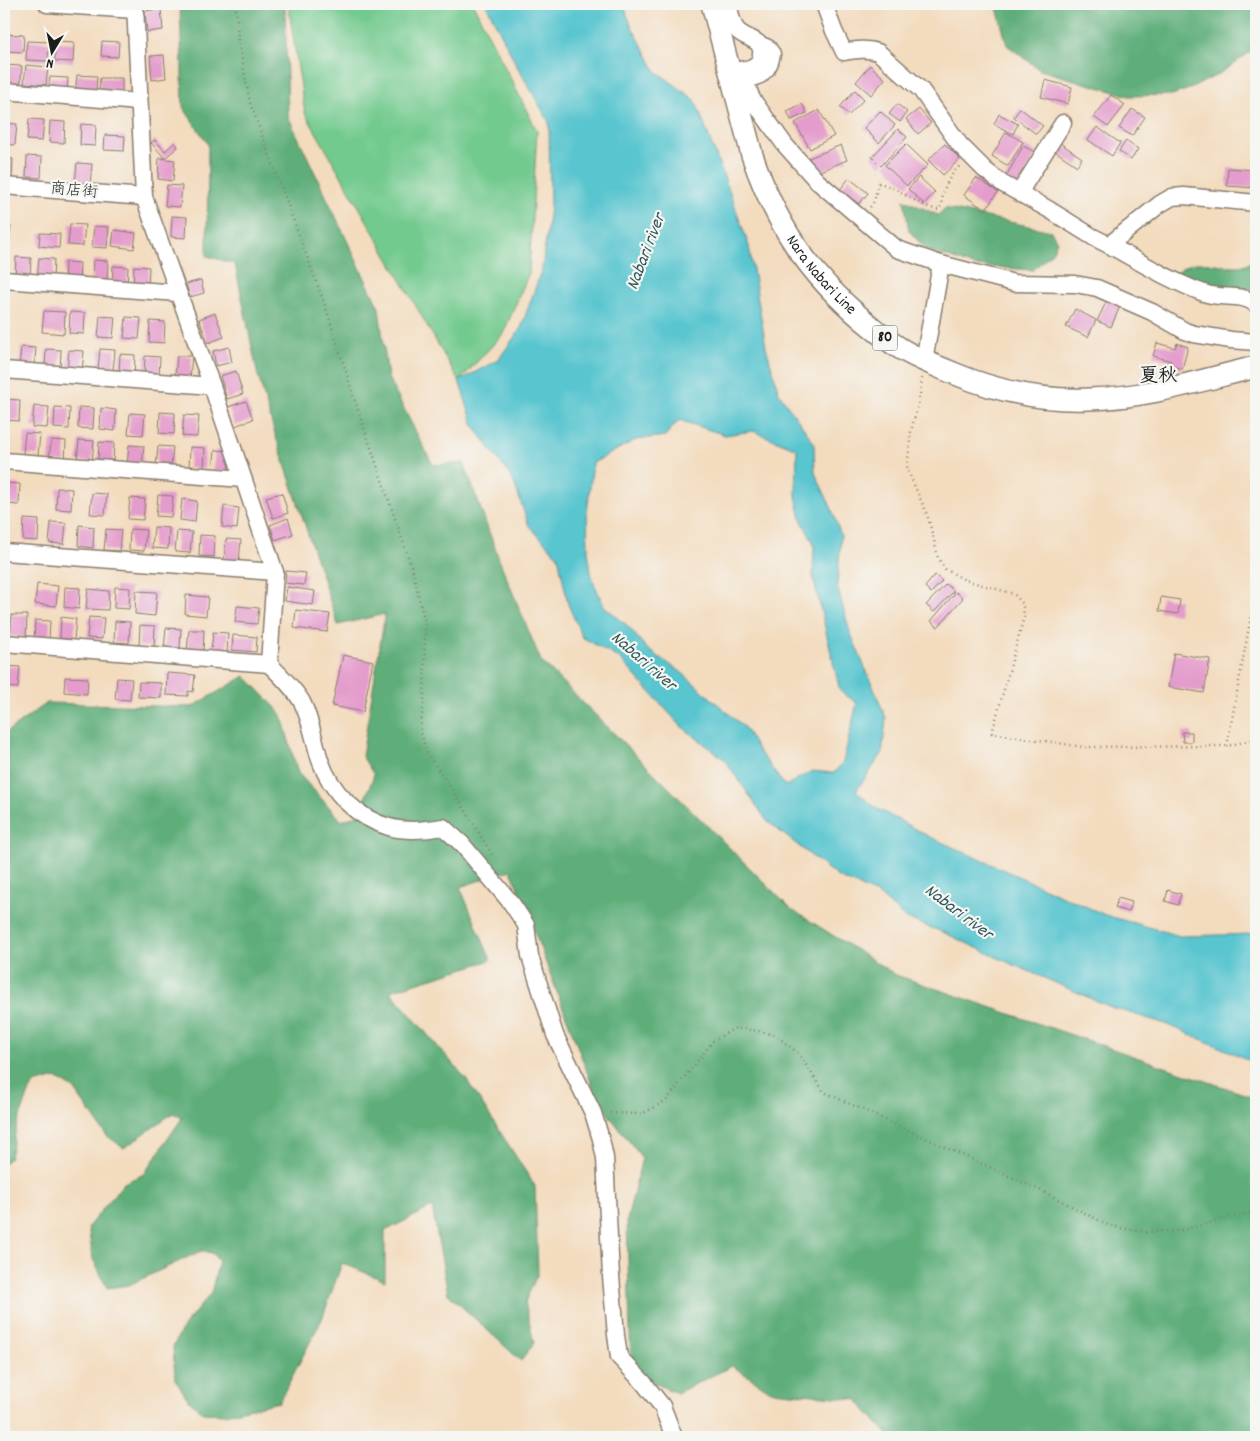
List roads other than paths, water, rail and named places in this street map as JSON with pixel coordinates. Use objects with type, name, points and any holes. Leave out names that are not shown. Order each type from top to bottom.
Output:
[{"type":"main road","name":"Nara Nabari Line","points":[[712,4],[739,109],[761,180],[793,243],[812,270],[851,310],[899,348],[924,361],[983,385],[1008,391],[1063,399],[1090,400],[1126,397],[1256,367]]},
{"type":"street","points":[[47,4],[135,7],[144,197],[212,386],[275,572],[269,664],[301,701],[310,722],[324,771],[350,807],[391,828],[424,830],[443,827],[462,844],[512,904],[526,925],[530,956],[555,1035],[593,1113],[601,1139],[605,1158],[613,1310],[619,1356],[662,1406],[674,1437]]},
{"type":"street","points":[[729,4],[732,21],[738,31],[768,48],[772,54],[767,68],[748,82],[747,86],[752,99],[784,145],[817,181],[897,249],[941,264],[1014,284],[1075,284],[1097,288],[1152,312],[1185,331],[1231,340],[1256,342]]},
{"type":"street","points":[[824,4],[844,52],[870,49],[878,52],[900,70],[920,90],[960,145],[992,176],[1093,237],[1175,281],[1205,294],[1240,297],[1249,299],[1256,304]]},
{"type":"street","points":[[730,71],[746,69],[758,64],[762,56],[759,44]]},
{"type":"street","points":[[4,91],[138,102]]},
{"type":"street","points":[[1021,194],[1024,185],[1063,123]]},
{"type":"street","name":"商店街","points":[[4,186],[144,197]]},
{"type":"street","points":[[1110,245],[1160,204],[1172,197],[1184,196],[1256,203]]},
{"type":"street","points":[[924,361],[941,264]]},
{"type":"street","points":[[4,280],[178,293]]},
{"type":"street","points":[[4,370],[212,386]]},
{"type":"street","points":[[4,461],[243,479]]},
{"type":"street","points":[[4,552],[275,572]]},
{"type":"street","points":[[4,643],[269,664]]},
{"type":"water","name":"Nabari river","points":[[486,4],[623,4],[632,27],[656,71],[695,100],[749,246],[766,347],[779,393],[814,443],[815,473],[831,507],[841,536],[837,586],[850,632],[886,718],[882,754],[856,791],[876,808],[930,837],[1105,915],[1180,936],[1256,934],[1256,1063],[1166,1024],[1113,1008],[945,933],[905,918],[879,895],[838,877],[767,821],[724,759],[681,726],[620,659],[582,637],[568,604],[558,556],[529,526],[513,480],[474,426],[459,381],[498,360],[521,328],[542,269],[550,207],[549,122],[517,66]],"holes":[[[679,420],[725,435],[753,431],[797,449],[796,496],[801,519],[814,544],[813,576],[840,691],[857,703],[843,762],[834,773],[812,771],[785,786],[758,750],[744,727],[681,672],[647,649],[628,626],[604,606],[592,579],[588,551],[587,512],[593,463],[635,440],[665,436]]]},
{"type":"district","name":"夏秋","points":[[1158,377]]}]
